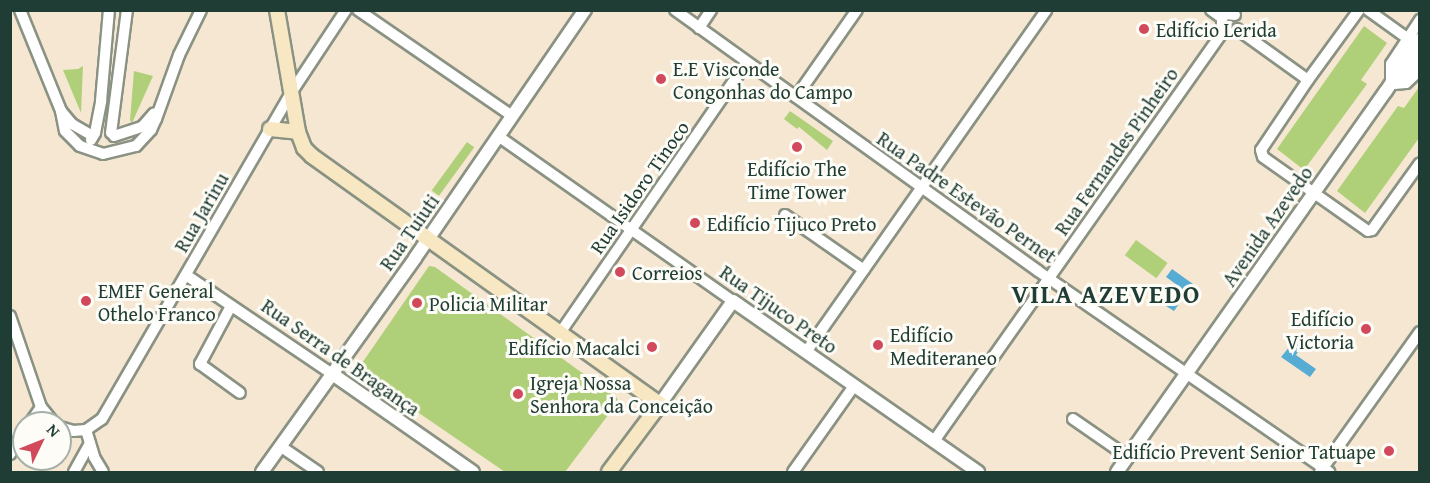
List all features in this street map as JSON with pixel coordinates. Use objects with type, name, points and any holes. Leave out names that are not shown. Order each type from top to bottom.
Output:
[{"type":"main road","points":[[277,10],[298,132],[304,148],[312,156],[660,404],[609,472]]},
{"type":"main road","points":[[270,129],[298,132]]},
{"type":"street","points":[[20,10],[62,111],[72,124],[94,135]]},
{"type":"street","points":[[93,149],[105,70],[109,10]]},
{"type":"street","points":[[108,154],[114,146],[112,134],[127,10]]},
{"type":"street","points":[[62,111],[61,120],[69,137],[80,146],[93,149],[99,154],[129,149],[141,142],[151,130],[184,45],[201,10]]},
{"type":"street","name":"Rua Jarinu","points":[[86,430],[98,423],[105,414],[291,93],[346,10]]},
{"type":"street","points":[[358,10],[512,116]]},
{"type":"street","name":"Rua Tuiuti","points":[[262,472],[428,238],[585,10]]},
{"type":"street","name":"Rua Padre Estevão Pernet","points":[[675,10],[921,188],[1324,471]]},
{"type":"street","points":[[699,28],[711,10]]},
{"type":"street","points":[[796,97],[857,10]]},
{"type":"street","points":[[806,352],[1047,10]]},
{"type":"street","points":[[1211,10],[1223,24],[1232,32],[1237,29],[1239,23],[1236,13],[1226,14],[1223,24]]},
{"type":"street","points":[[1359,10],[1308,80],[1261,153],[1265,160],[1368,231],[1372,230],[1419,163]]},
{"type":"street","points":[[1368,10],[1413,38]]},
{"type":"street","name":"Avenida Azevedo","points":[[1391,85],[1419,20]]},
{"type":"street","name":"Rua Fernandes Pinheiro","points":[[934,441],[1223,24]]},
{"type":"street","points":[[1237,29],[1308,80]]},
{"type":"street","name":"Avenida Azevedo","points":[[1117,472],[1391,85],[1419,55]]},
{"type":"street","name":"Rua Isidoro Tinoco","points":[[560,333],[747,62]]},
{"type":"street","name":"Avenida Azevedo","points":[[1391,85],[1406,83],[1419,70]]},
{"type":"street","points":[[94,135],[104,130],[112,134],[142,127],[162,103]]},
{"type":"street","name":"Rua Tijuco Preto","points":[[498,136],[978,472]]},
{"type":"street","points":[[785,215],[864,270]]},
{"type":"street","name":"Rua Serra de Bragança","points":[[186,275],[473,472]]},
{"type":"street","points":[[660,404],[733,301]]},
{"type":"street","points":[[231,306],[200,364],[240,393]]},
{"type":"street","points":[[10,316],[44,411]]},
{"type":"street","points":[[1324,471],[1419,332]]},
{"type":"street","points":[[798,471],[854,386]]},
{"type":"street","points":[[38,411],[41,407]]},
{"type":"street","points":[[1073,418],[1128,457]]},
{"type":"street","points":[[72,430],[86,430],[103,472]]},
{"type":"street","points":[[74,472],[90,443]]},
{"type":"street","points":[[280,446],[318,472]]},
{"type":"green space","points":[[1364,26],[1387,43],[1361,80],[1367,84],[1304,170],[1277,149]]},
{"type":"green space","points":[[83,66],[81,113],[63,70],[78,69]]},
{"type":"green space","points":[[134,71],[153,76],[132,123],[130,120]]},
{"type":"green space","points":[[1419,87],[1419,138],[1365,213],[1337,191],[1398,106],[1404,108]]},
{"type":"green space","points":[[790,111],[833,141],[827,150],[799,127],[797,129],[784,119]]},
{"type":"green space","points":[[467,142],[474,147],[439,196],[432,191]]},
{"type":"green space","points":[[1136,240],[1168,263],[1156,278],[1125,255]]},
{"type":"green space","points":[[429,266],[435,267],[617,398],[618,402],[565,472],[505,472],[362,374],[360,366]]},
{"type":"water","points":[[1172,269],[1193,284],[1174,311],[1166,306],[1180,287],[1166,277]]},
{"type":"water","points":[[1300,334],[1307,338],[1296,355],[1316,369],[1310,377],[1281,357]]},
{"type":"place","name":"Edifício Lerida","points":[[1144,29]]},
{"type":"place","name":"E.E Visconde Congonhas do Campo","points":[[661,79]]},
{"type":"place","name":"Edifício The Time Tower","points":[[797,147]]},
{"type":"place","name":"Edifício Tijuco Preto","points":[[695,223]]},
{"type":"place","name":"Correios","points":[[620,272]]},
{"type":"place","name":"EMEF General Othelo Franco","points":[[86,301]]},
{"type":"place","name":"Policia Militar","points":[[417,303]]},
{"type":"place","name":"Edifício Victoria","points":[[1366,329]]},
{"type":"place","name":"Edifício Mediteraneo","points":[[878,345]]},
{"type":"place","name":"Edifício Macalci","points":[[652,347]]},
{"type":"place","name":"Igreja Nossa Senhora da Conceição","points":[[518,394]]},
{"type":"place","name":"Edifício Prevent Senior Tatuape","points":[[1389,451]]},
{"type":"district","name":"VILA AZEVEDO","points":[[1106,294]]}]
